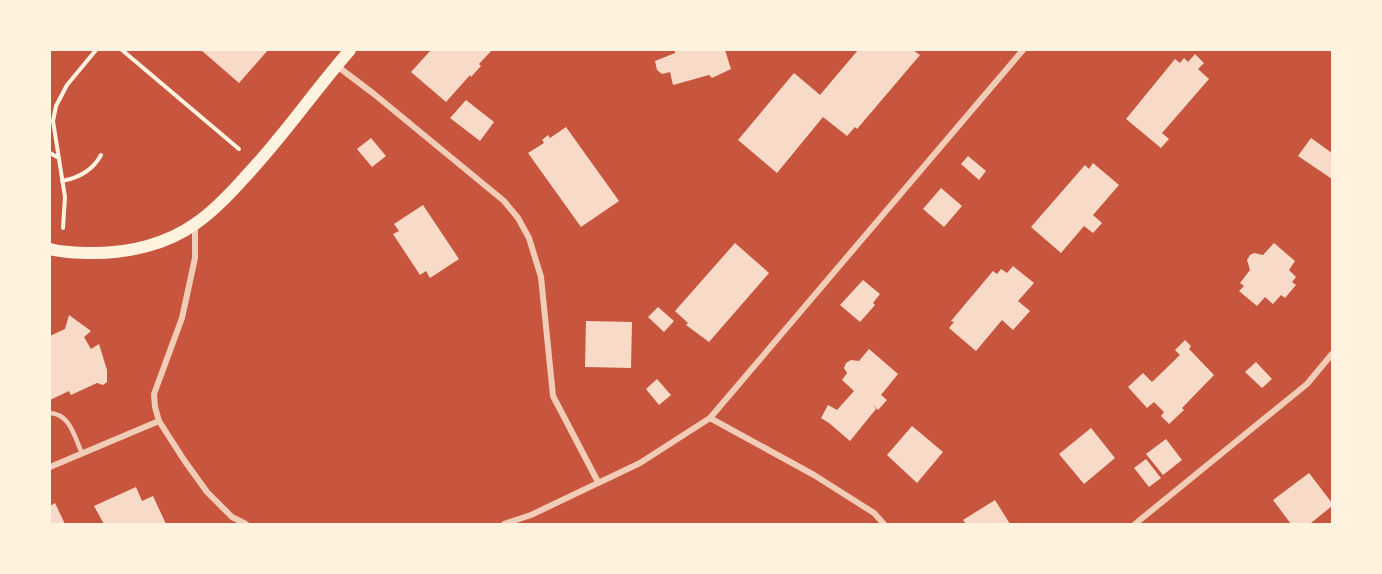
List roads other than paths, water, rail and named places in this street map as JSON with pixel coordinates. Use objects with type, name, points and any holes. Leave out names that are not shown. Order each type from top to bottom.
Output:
[{"type":"main road","points":[[50,250],[77,253],[119,252],[164,240],[195,225],[224,201],[262,159],[350,50]]},
{"type":"street","points":[[504,525],[531,515],[640,463],[710,418],[1023,50]]},
{"type":"street","points":[[337,66],[504,201],[518,218],[529,238],[541,277],[554,396],[598,482]]},
{"type":"street","points":[[195,225],[195,258],[184,308],[154,394],[154,408],[159,421],[207,492],[232,517],[246,525]]},
{"type":"street","points":[[1135,525],[1307,384],[1332,354]]},
{"type":"street","points":[[710,418],[814,475],[874,513],[884,525]]},
{"type":"street","points":[[50,467],[159,421]]},
{"type":"lane","points":[[50,413],[59,413],[66,420],[82,453]]}]
